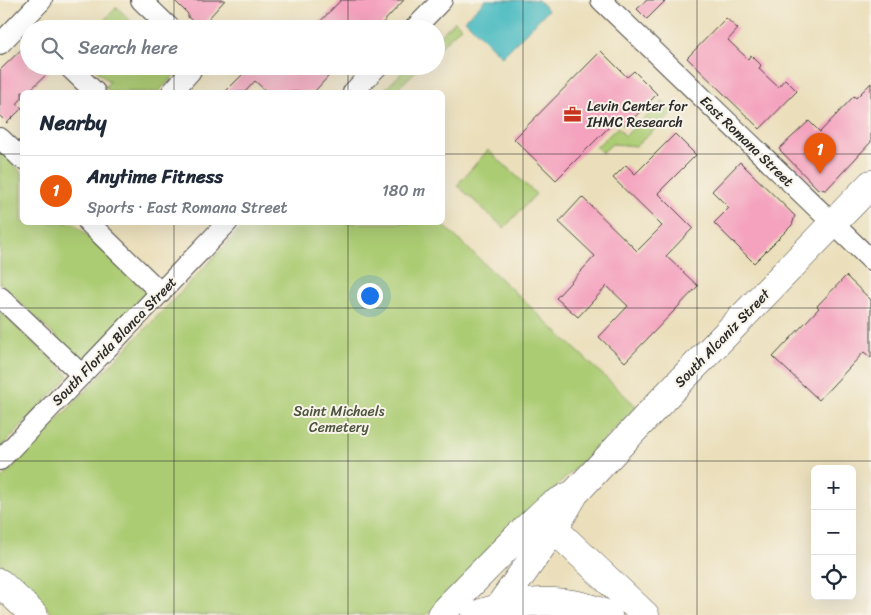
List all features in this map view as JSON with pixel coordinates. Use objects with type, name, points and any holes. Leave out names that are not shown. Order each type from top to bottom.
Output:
[{"type":"street","points":[[28,20],[42,0]]},
{"type":"street","points":[[141,0],[162,20]]},
{"type":"street","points":[[423,20],[442,0]]},
{"type":"street","name":"East Romana Street","points":[[601,0],[871,260]]},
{"type":"street","points":[[0,44],[20,29]]},
{"type":"street","points":[[77,75],[93,90]]},
{"type":"street","points":[[174,90],[187,75]]},
{"type":"street","points":[[355,90],[369,75]]},
{"type":"street","points":[[0,138],[20,157]]},
{"type":"street","name":"South Alcaniz Street","points":[[575,493],[871,184]]},
{"type":"street","points":[[91,225],[161,293]]},
{"type":"street","name":"South Florida Blanca Street","points":[[0,460],[225,225]]},
{"type":"street","points":[[0,297],[82,375]]},
{"type":"street","points":[[489,612],[554,529],[575,493]]},
{"type":"street","points":[[441,615],[516,537],[549,508],[575,493]]},
{"type":"street","points":[[554,529],[645,615]]},
{"type":"street","points":[[0,583],[34,615]]},
{"type":"street","points":[[489,612],[528,602],[547,601],[573,604],[608,615]]},
{"type":"green space","points":[[117,7],[129,20],[104,20]]},
{"type":"green space","points":[[455,21],[461,27],[445,42],[445,30]]},
{"type":"green space","points":[[102,75],[174,75],[160,90],[107,90],[106,86],[110,81]]},
{"type":"green space","points":[[400,75],[412,75],[396,90],[384,90]]},
{"type":"green space","points":[[663,102],[673,113],[636,146],[612,144],[602,153],[596,147],[618,127],[625,136]]},
{"type":"green space","points":[[488,150],[536,194],[504,228],[457,185]]},
{"type":"green space","points":[[0,151],[20,171],[20,225],[76,225],[148,294],[82,362],[0,283]]},
{"type":"green space","name":"Saint Michaels Cemetery","points":[[245,225],[443,225],[637,407],[427,615],[54,615],[0,563],[0,480]]},
{"type":"green space","points":[[0,311],[69,376],[0,448]]},
{"type":"water","points":[[485,0],[538,0],[548,10],[502,57],[465,20]]},
{"type":"building","points":[[174,0],[225,0],[207,20],[191,20]]},
{"type":"building","points":[[341,0],[404,0],[385,20],[322,20]]},
{"type":"building","points":[[647,0],[666,0],[647,19],[637,9]]},
{"type":"building","points":[[726,18],[738,29],[728,40],[748,59],[751,55],[761,65],[759,69],[778,87],[785,79],[797,91],[760,129],[687,58]]},
{"type":"building","points":[[20,51],[20,75],[46,75],[30,90],[20,90],[20,100],[17,104],[20,106],[20,110],[7,123],[0,116],[0,70]]},
{"type":"building","name":"Levin Center for IHMC Research","points":[[601,51],[627,77],[634,71],[657,94],[626,126],[618,118],[556,180],[514,139]]},
{"type":"building","points":[[242,75],[330,75],[316,90],[265,90],[255,81],[247,90],[227,90]]},
{"type":"building","points":[[871,83],[871,142],[826,190],[818,189],[779,149],[809,121],[820,132],[854,96],[856,98]]},
{"type":"building","points":[[675,134],[696,155],[658,193],[693,228],[666,256],[698,286],[625,362],[599,337],[628,306],[607,286],[578,317],[556,298],[595,256],[559,222],[582,197],[637,251],[662,226],[613,178],[626,165],[635,174]]},
{"type":"building","points":[[740,162],[795,216],[792,225],[754,263],[714,223],[729,208],[712,191]]},
{"type":"building","points":[[846,276],[871,300],[871,358],[864,352],[819,400],[773,357]]},
{"type":"place","name":"Levin Center for IHMC Research","points":[[573,114]]},
{"type":"place","name":"Anytime Fitness","points":[[820,174]]}]
